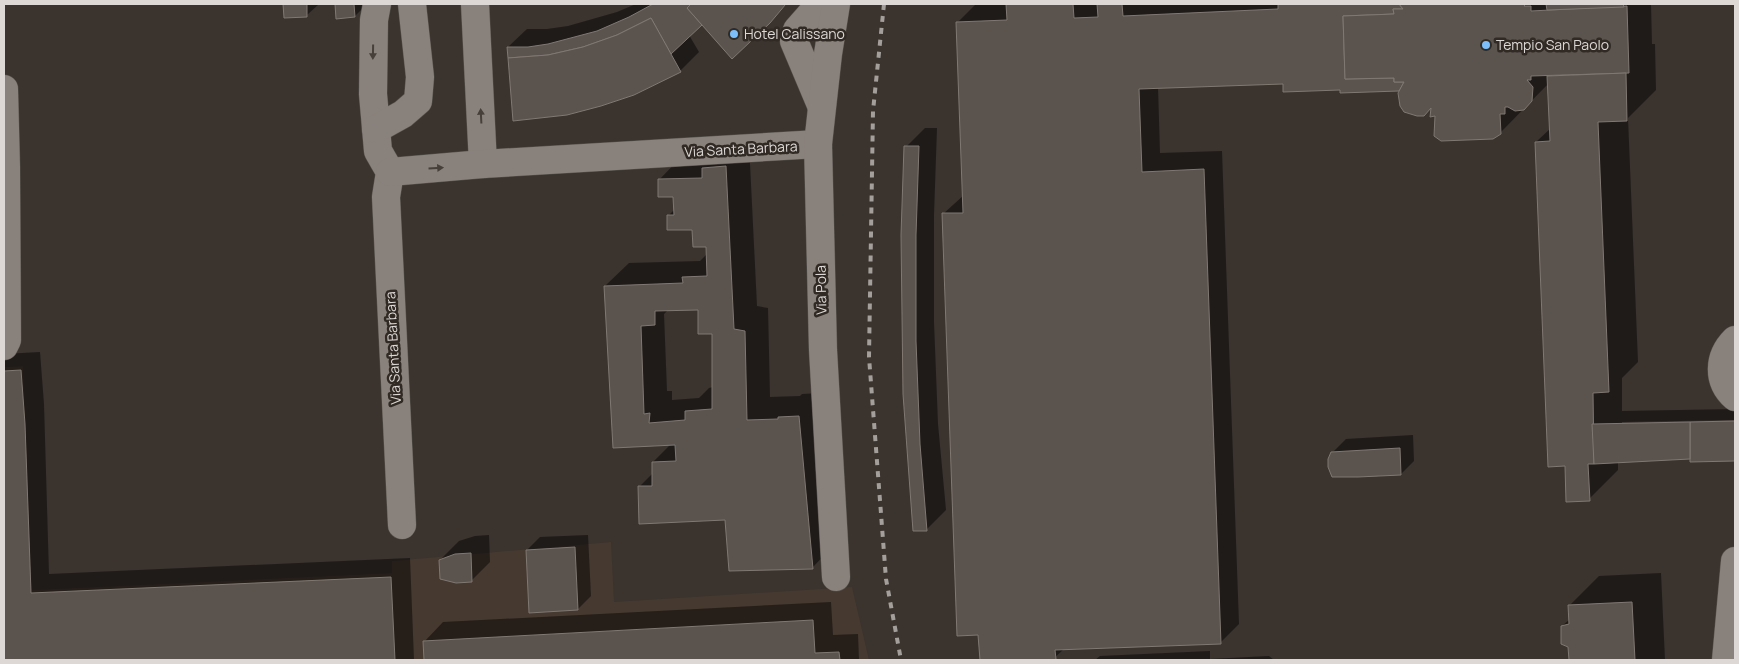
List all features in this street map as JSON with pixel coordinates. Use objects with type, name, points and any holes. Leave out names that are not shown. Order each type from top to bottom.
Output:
[{"type":"street","points":[[377,4],[374,20],[373,94],[378,151],[390,172]]},
{"type":"street","points":[[376,129],[404,114],[418,101],[420,77],[412,4]]},
{"type":"street","points":[[475,4],[483,164]]},
{"type":"street","points":[[820,4],[797,30],[794,41],[822,108]]},
{"type":"street","name":"Via Pola","points":[[836,4],[828,54],[818,144],[823,350],[836,577]]},
{"type":"street","points":[[4,89],[5,343]]},
{"type":"street","name":"Via Santa Barbara","points":[[402,525],[386,197],[390,172],[483,164],[818,144]]},
{"type":"street","points":[[1735,340],[1723,357],[1721,370],[1725,384],[1735,397]]},
{"type":"street","points":[[1726,660],[1735,561]]},
{"type":"shaded area","points":[[23,366],[32,590],[392,573],[392,561],[611,542],[614,602],[852,587],[869,660],[4,660],[4,367]]},
{"type":"building","points":[[283,4],[307,4],[307,17],[284,18]]},
{"type":"building","points":[[335,4],[354,4],[355,17],[336,19]]},
{"type":"building","points":[[653,4],[691,4],[687,8],[702,25],[671,54],[651,18],[617,35],[583,47],[548,55],[508,58],[507,47],[528,47],[548,44],[597,31]]},
{"type":"building","name":"Hotel Calissano","points":[[691,4],[786,4],[770,23],[732,59],[687,8]]},
{"type":"building","points":[[1006,4],[1073,4],[1074,18],[1098,17],[1097,4],[1122,4],[1123,16],[1278,9],[1278,4],[1399,4],[1403,9],[1393,9],[1394,14],[1343,16],[1345,79],[1394,78],[1394,82],[1404,82],[1399,91],[1340,93],[1340,90],[1283,92],[1283,84],[1139,89],[1142,172],[1204,169],[1221,644],[1055,650],[1056,659],[1053,660],[980,660],[978,635],[957,636],[942,213],[963,213],[956,22],[1007,20]]},
{"type":"building","name":"Tempio San Paolo","points":[[1399,4],[1526,4],[1524,6],[1531,6],[1531,11],[1627,6],[1629,73],[1531,76],[1531,80],[1527,80],[1533,87],[1532,101],[1524,110],[1515,111],[1505,107],[1505,114],[1500,114],[1501,134],[1493,139],[1441,141],[1434,136],[1435,116],[1430,117],[1431,108],[1424,116],[1417,116],[1404,112],[1400,106],[1398,93],[1404,82],[1394,82],[1394,78],[1345,79],[1343,16],[1394,14],[1393,9],[1403,9]]},
{"type":"building","points":[[1546,4],[1623,4],[1624,7],[1547,10]]},
{"type":"building","points":[[651,18],[681,72],[634,95],[601,106],[567,115],[513,121],[508,58],[548,55],[583,47],[617,35]]},
{"type":"building","points":[[1626,73],[1627,121],[1598,122],[1609,392],[1593,393],[1594,464],[1588,464],[1590,501],[1566,502],[1565,466],[1548,467],[1535,142],[1550,141],[1547,76]]},
{"type":"building","points":[[904,146],[919,146],[916,235],[916,341],[920,444],[927,531],[913,531],[903,394],[901,235]]},
{"type":"building","points":[[726,166],[734,329],[745,331],[747,420],[799,416],[813,569],[729,571],[725,520],[639,524],[638,486],[652,486],[652,462],[676,461],[675,445],[613,448],[604,286],[683,283],[682,277],[707,276],[706,247],[693,247],[692,230],[667,230],[667,215],[674,215],[673,197],[658,197],[658,179],[702,178],[702,168]],"holes":[[[698,310],[698,334],[712,334],[712,409],[685,411],[685,420],[649,423],[650,413],[644,414],[641,326],[655,325],[655,311]]]},
{"type":"building","points":[[21,370],[25,424],[31,593],[391,577],[395,660],[4,660],[4,371]]},
{"type":"building","points":[[1735,421],[1735,461],[1690,462],[1690,422]]},
{"type":"building","points":[[1690,422],[1690,459],[1594,464],[1592,424]]},
{"type":"building","points":[[1400,448],[1401,475],[1332,477],[1328,467],[1328,459],[1331,452]]},
{"type":"building","points":[[575,547],[578,610],[529,613],[526,550]]},
{"type":"building","points":[[471,553],[472,582],[456,583],[440,579],[439,560],[455,554]]},
{"type":"building","points":[[1632,602],[1635,660],[1569,660],[1568,647],[1561,644],[1561,626],[1569,624],[1568,605]]},
{"type":"building","points":[[813,620],[815,653],[839,652],[840,660],[424,660],[423,641]]},
{"type":"railway","points":[[884,4],[873,111],[869,357],[886,579],[901,660]]},
{"type":"place","name":"Hotel Calissano","points":[[734,34]]},
{"type":"place","name":"Tempio San Paolo","points":[[1486,45]]}]
